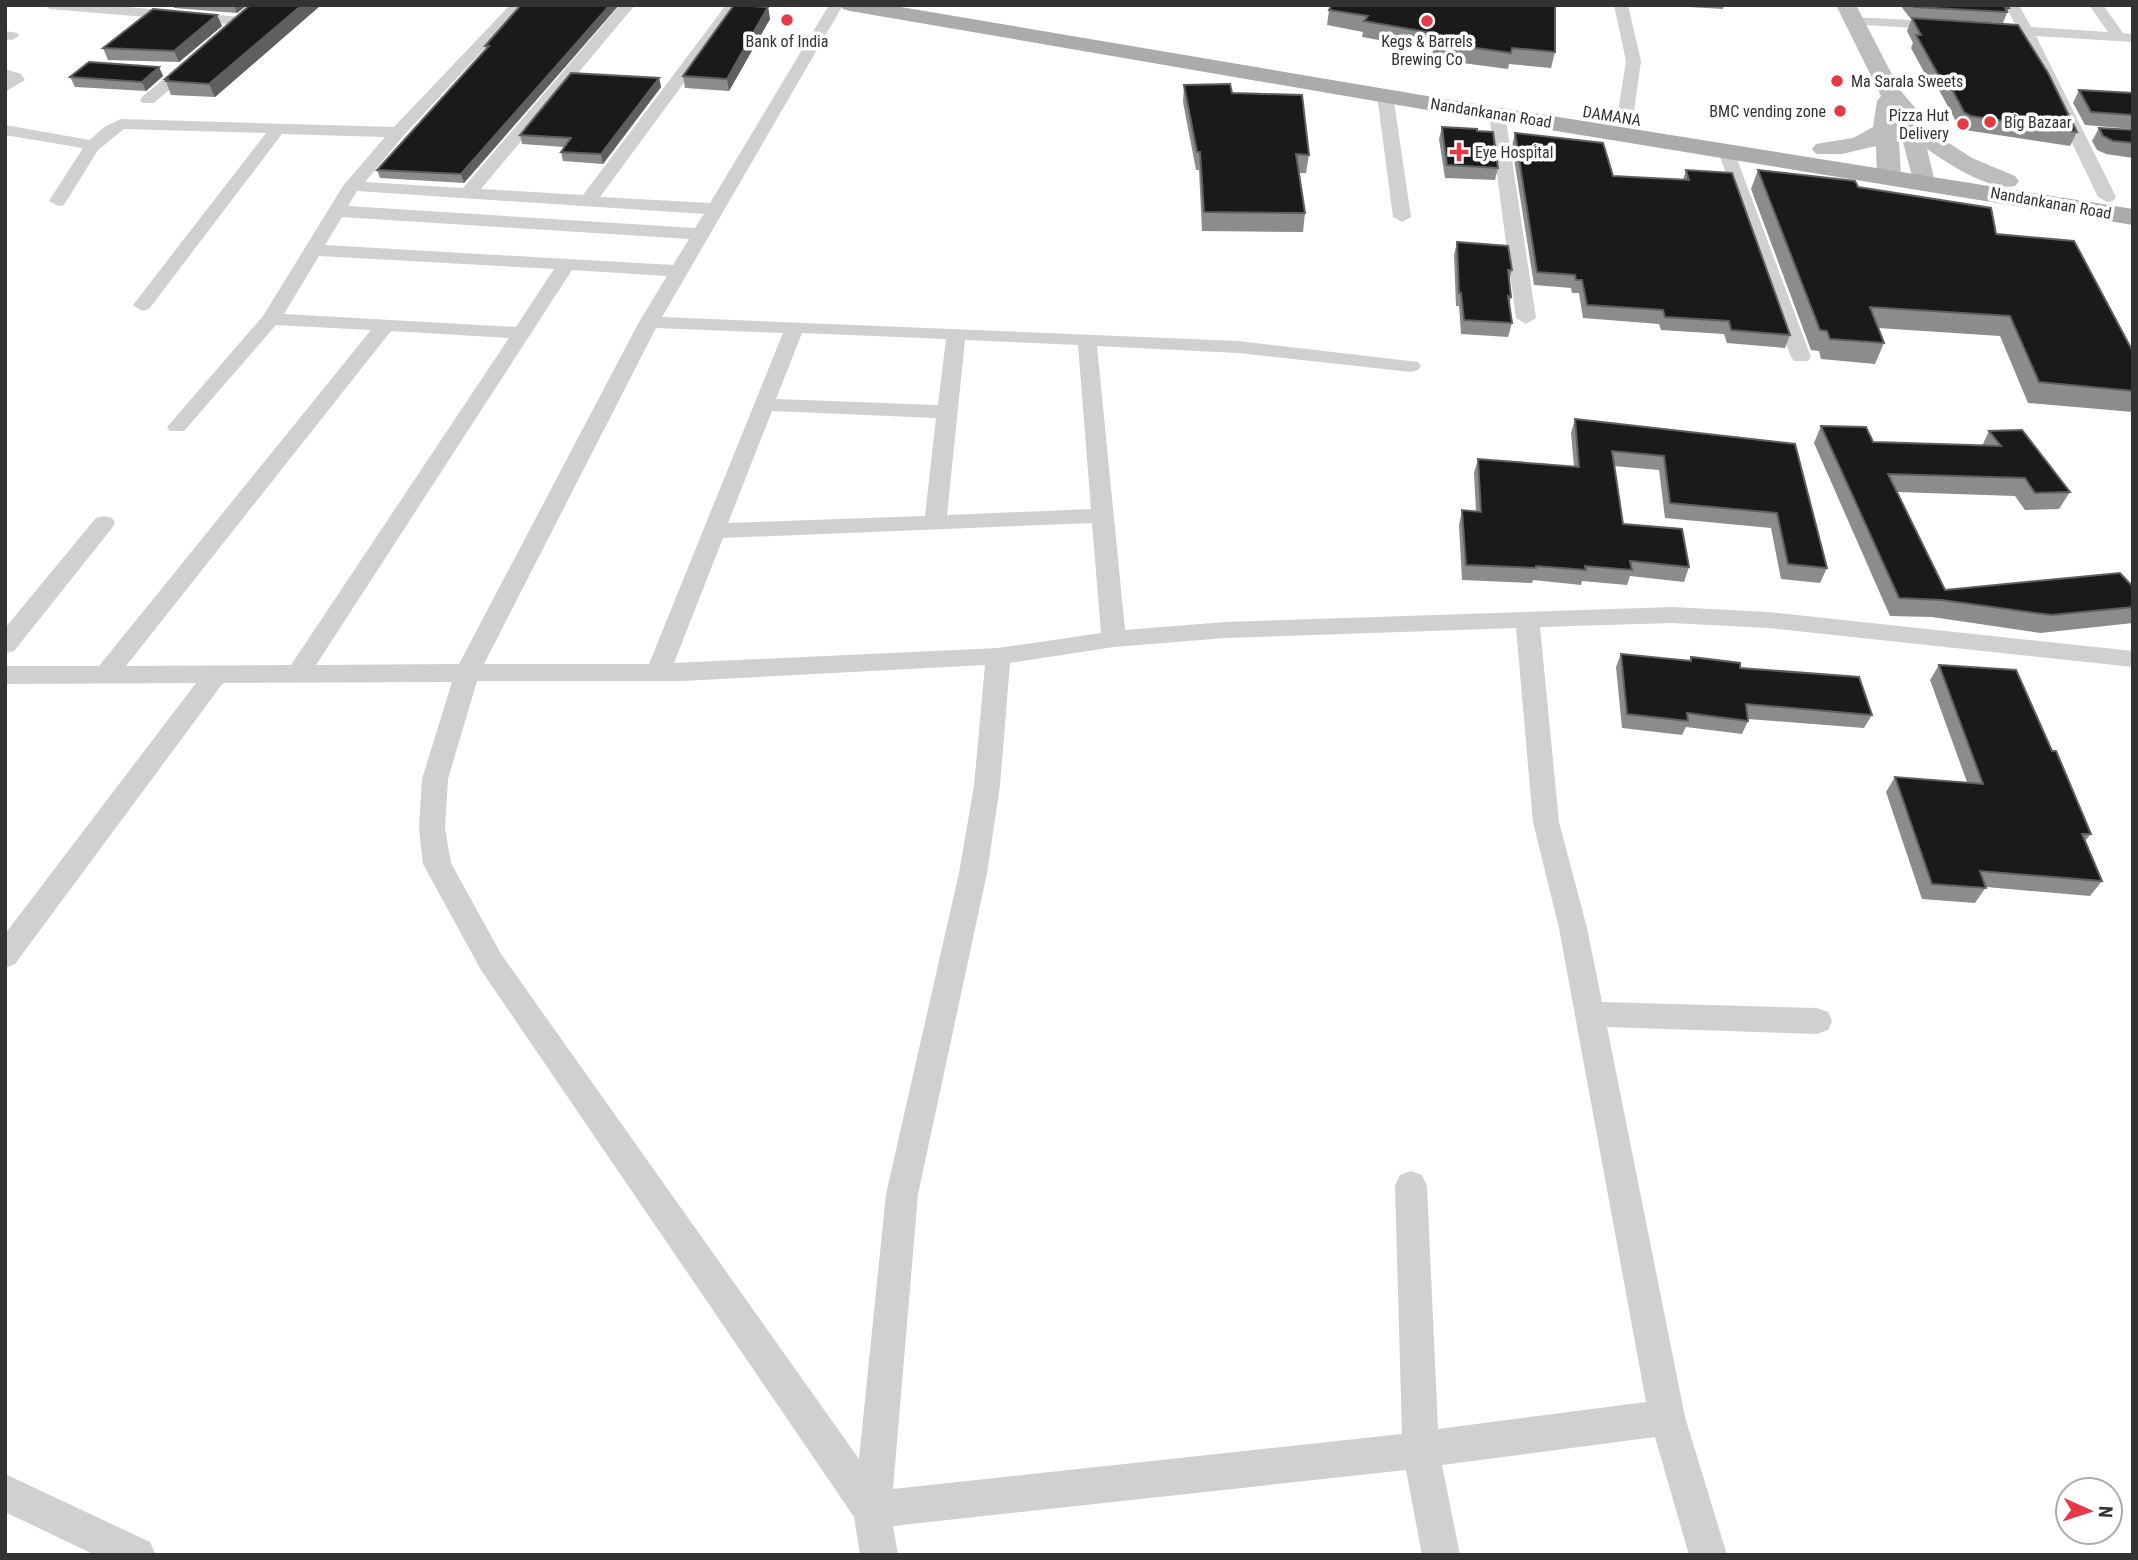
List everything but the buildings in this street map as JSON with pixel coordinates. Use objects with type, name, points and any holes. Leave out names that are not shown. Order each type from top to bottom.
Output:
[{"type":"main road","name":"Nandankanan Road","points":[[850,5],[1726,151],[1921,173],[2133,217]]},
{"type":"main road","name":"DAMANA","points":[[924,5],[1824,149],[1889,168]]},
{"type":"main road","points":[[1849,13],[1890,93],[1906,110],[1898,126],[1889,168]]},
{"type":"main road","points":[[1824,149],[1864,144],[1898,126]]},
{"type":"main road","points":[[1898,126],[1921,173],[2007,181],[2133,201]]},
{"type":"main road","points":[[1898,126],[1964,163],[2007,181]]},
{"type":"street","points":[[50,5],[246,17]]},
{"type":"street","points":[[177,427],[271,319],[352,186],[398,132],[518,5]]},
{"type":"street","points":[[468,193],[628,5]]},
{"type":"street","points":[[588,201],[734,5]]},
{"type":"street","points":[[836,5],[649,322],[467,673],[435,779],[432,828],[437,864],[491,962],[872,1510]]},
{"type":"street","points":[[1621,5],[1634,50],[1635,75],[1625,118]]},
{"type":"street","points":[[2012,5],[2056,94],[2084,133],[2107,197]]},
{"type":"street","points":[[2096,5],[2125,37]]},
{"type":"street","points":[[1849,13],[1965,28],[2125,37]]},
{"type":"street","points":[[222,37],[246,17]]},
{"type":"street","points":[[148,100],[203,54]]},
{"type":"street","points":[[159,68],[184,70]]},
{"type":"street","points":[[5,74],[16,76],[16,80],[5,87]]},
{"type":"street","points":[[2056,94],[2082,96]]},
{"type":"street","points":[[1385,95],[1402,217]]},
{"type":"street","points":[[1497,114],[1526,318]]},
{"type":"street","points":[[58,201],[92,145],[109,130],[121,124],[398,132]]},
{"type":"street","points":[[142,305],[279,127]]},
{"type":"street","points":[[5,130],[92,145]]},
{"type":"street","points":[[1726,151],[1801,357]]},
{"type":"street","points":[[352,186],[715,209]]},
{"type":"street","points":[[337,211],[701,234]]},
{"type":"street","points":[[315,250],[679,271]]},
{"type":"street","points":[[299,672],[567,264]]},
{"type":"street","points":[[271,319],[520,333]]},
{"type":"street","points":[[649,322],[956,333],[1280,350],[1411,366]]},
{"type":"street","points":[[108,672],[386,326]]},
{"type":"street","points":[[658,672],[795,327]]},
{"type":"street","points":[[935,522],[956,333]]},
{"type":"street","points":[[1087,340],[1114,639]]},
{"type":"street","points":[[764,405],[947,412]]},
{"type":"street","points":[[714,531],[1102,516]]},
{"type":"street","points":[[5,645],[104,523]]},
{"type":"street","points":[[5,675],[108,672],[658,672],[998,656],[1114,639],[1225,630],[1672,615],[1768,620],[2133,659]]},
{"type":"street","points":[[1527,618],[1546,822],[1573,928],[1667,1417],[1708,1555]]},
{"type":"street","points":[[879,1555],[872,1510],[902,1194],[974,873],[987,786],[998,656]]},
{"type":"street","points":[[5,956],[217,673]]},
{"type":"street","points":[[1588,1014],[1817,1021]]},
{"type":"street","points":[[1411,1186],[1421,1450],[1441,1555]]},
{"type":"street","points":[[872,1510],[1421,1450],[1667,1417]]},
{"type":"street","points":[[5,1492],[137,1555]]},
{"type":"place","name":"Bank of India","points":[[787,20]]},
{"type":"place","name":"Kegs & Barrels Brewing Co","points":[[1427,21]]},
{"type":"place","name":"Ma Sarala Sweets","points":[[1837,81]]},
{"type":"place","name":"BMC vending zone","points":[[1840,111]]},
{"type":"place","name":"Big Bazaar","points":[[1990,122]]},
{"type":"place","name":"Pizza Hut Delivery","points":[[1963,124]]},
{"type":"place","name":"Eye Hospital","points":[[1459,152]]}]
